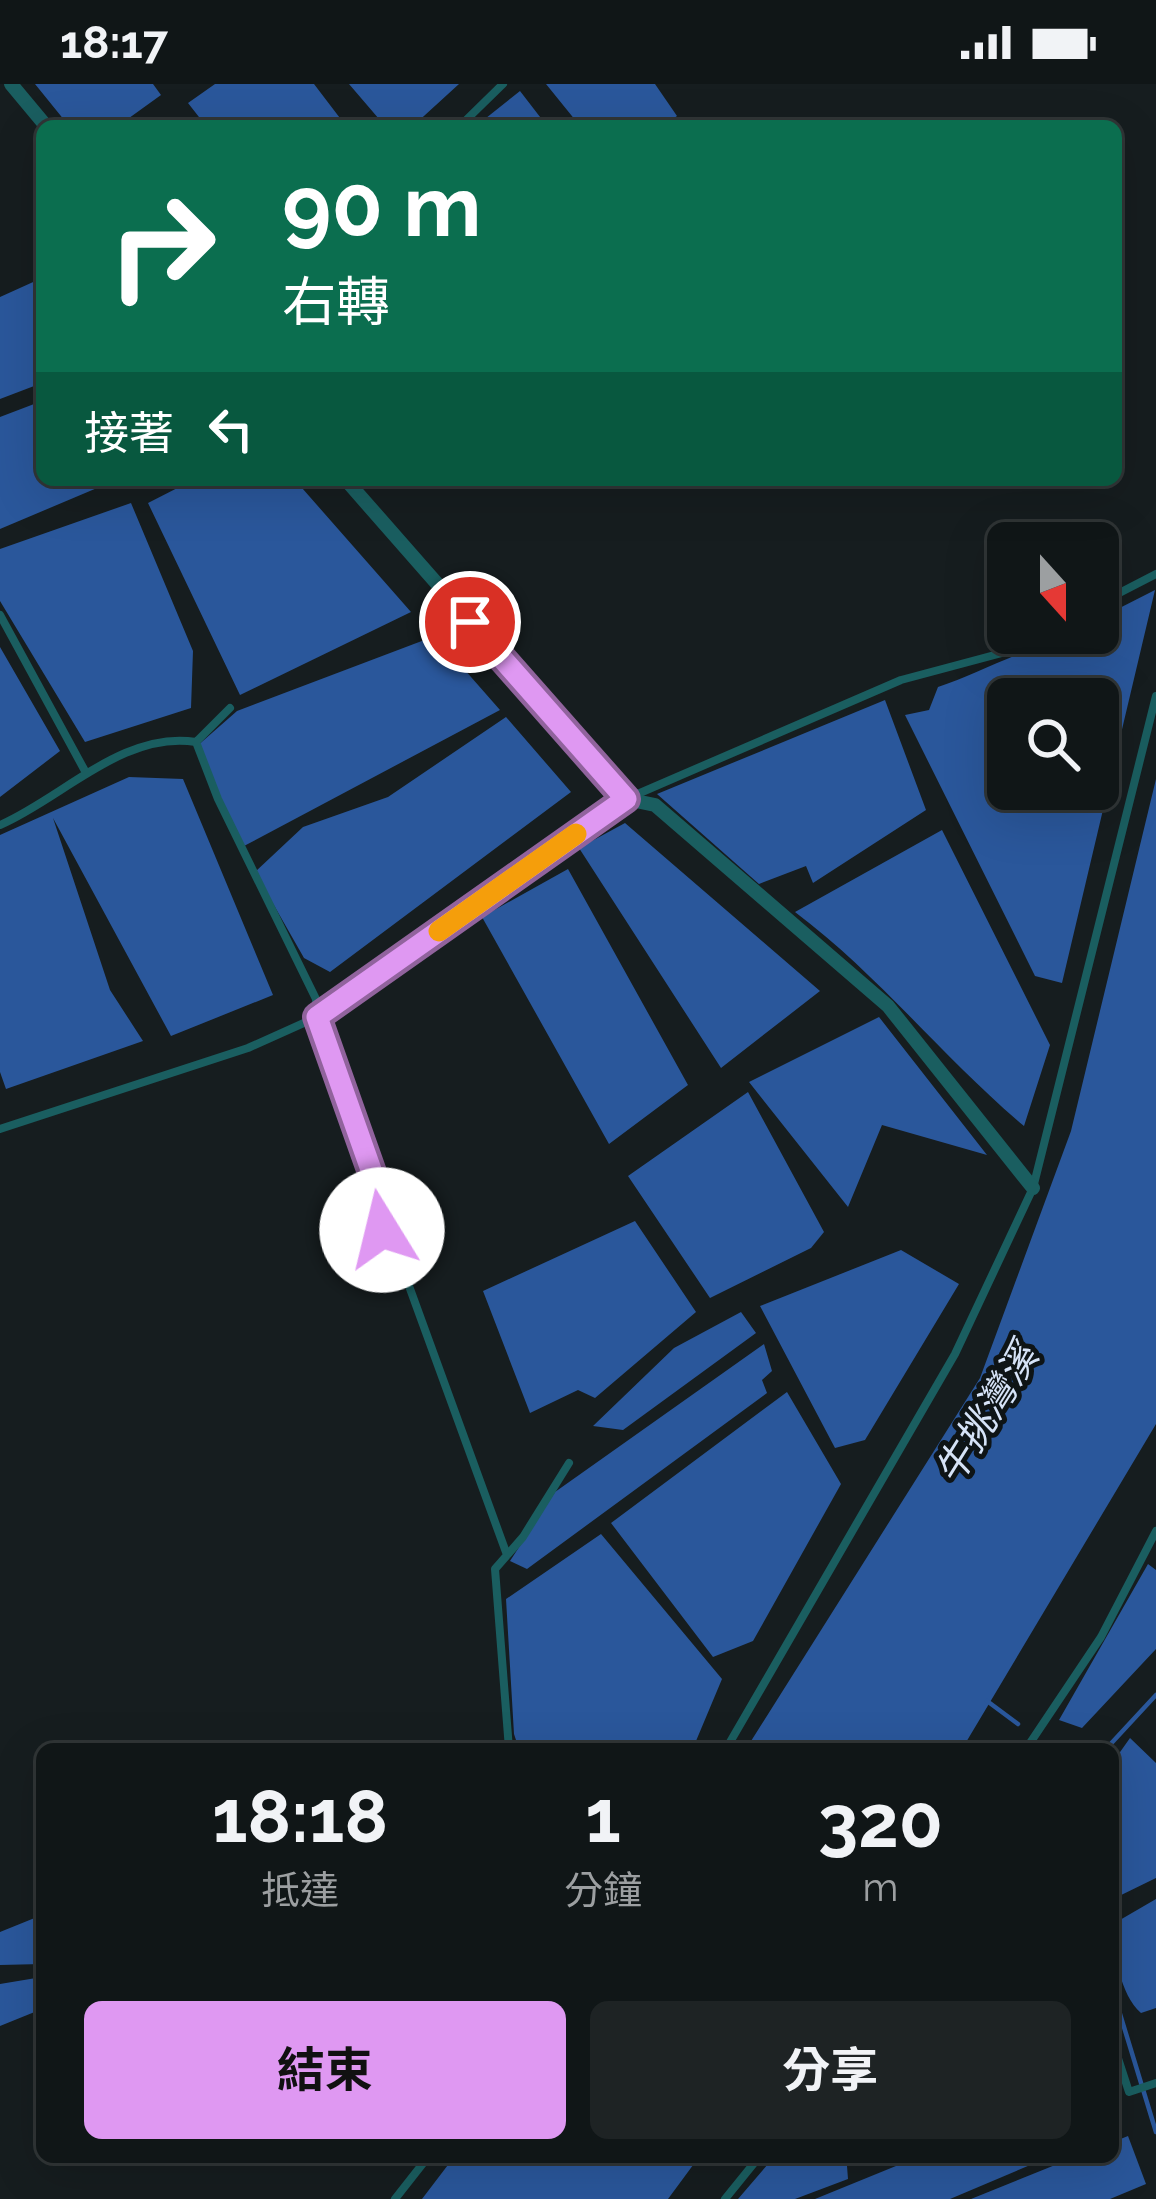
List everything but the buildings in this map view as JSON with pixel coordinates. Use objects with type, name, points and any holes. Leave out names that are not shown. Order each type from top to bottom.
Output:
[{"type":"street","points":[[11,84],[41,120]]},
{"type":"street","points":[[351,486],[626,799],[655,805],[888,1006],[1033,1188]]},
{"type":"lane","points":[[466,120],[503,84]]},
{"type":"lane","points":[[1119,593],[1156,574]]},
{"type":"lane","points":[[0,615],[85,771]]},
{"type":"lane","points":[[0,1129],[248,1048],[317,1017],[626,799],[901,680],[998,654]]},
{"type":"lane","points":[[729,1743],[955,1354],[1033,1188],[1156,696]]},
{"type":"lane","points":[[0,825],[85,771],[145,749],[196,742],[230,708]]},
{"type":"lane","points":[[196,742],[316,999],[317,1017],[375,1181],[382,1230],[401,1264],[507,1555]]},
{"type":"lane","points":[[509,1743],[495,1569],[568,1462]]},
{"type":"lane","points":[[1030,1743],[1102,1637],[1156,1531]]},
{"type":"lane","points":[[1119,2061],[1129,2092],[1156,2084]]},
{"type":"lane","points":[[394,2199],[423,2163]]},
{"type":"lane","points":[[725,2199],[754,2163]]},
{"type":"water","points":[[35,84],[153,84],[161,95],[126,120],[64,120]]},
{"type":"water","points":[[215,84],[314,84],[341,120],[201,120],[188,103]]},
{"type":"water","points":[[349,84],[459,84],[420,120],[380,120]]},
{"type":"water","points":[[546,84],[655,84],[677,116],[671,120],[575,120]]},
{"type":"water","points":[[520,91],[542,120],[484,120]]},
{"type":"water","points":[[36,281],[36,385],[0,399],[0,297]]},
{"type":"water","points":[[36,403],[36,486],[102,486],[0,529],[0,417]]},
{"type":"water","points":[[181,486],[300,486],[411,612],[240,695],[148,503]]},
{"type":"water","points":[[131,503],[193,651],[191,708],[85,742],[0,601],[0,549]]},
{"type":"water","points":[[1155,590],[1119,742],[1119,678],[987,678],[987,810],[1103,810],[1062,983],[1035,976],[905,715],[929,710],[938,687],[1019,654],[1119,654],[1119,608]]},
{"type":"water","points":[[435,636],[500,710],[244,846],[196,747],[237,711]]},
{"type":"water","points":[[0,647],[60,751],[0,797]]},
{"type":"water","points":[[885,700],[926,810],[813,883],[806,866],[759,884],[657,794]]},
{"type":"water","points":[[506,717],[571,792],[330,972],[304,958],[255,872],[303,827],[388,797]]},
{"type":"water","points":[[129,777],[183,779],[273,995],[171,1036],[53,818],[110,990],[143,1041],[6,1089],[0,1072],[0,835]]},
{"type":"water","name":"牛挑灣溪","points":[[1156,779],[1156,1424],[966,1743],[750,1743],[980,1378],[1071,1131]]},
{"type":"water","points":[[625,823],[820,991],[721,1068],[579,848]]},
{"type":"water","points":[[942,830],[1050,1045],[1024,1126],[855,962],[795,912]]},
{"type":"water","points":[[568,869],[688,1085],[609,1144],[482,917]]},
{"type":"water","points":[[879,1017],[987,1155],[882,1125],[848,1207],[749,1082]]},
{"type":"water","points":[[748,1092],[824,1232],[811,1248],[710,1298],[628,1176]]},
{"type":"water","points":[[635,1221],[696,1312],[595,1398],[578,1390],[530,1413],[483,1291]]},
{"type":"water","points":[[901,1250],[959,1284],[865,1440],[835,1448],[760,1306]]},
{"type":"water","points":[[741,1312],[756,1333],[623,1430],[593,1426],[674,1348]]},
{"type":"water","points":[[764,1344],[772,1371],[762,1380],[767,1393],[527,1569],[510,1561],[555,1492]]},
{"type":"water","points":[[787,1392],[841,1484],[753,1641],[713,1657],[611,1523]]},
{"type":"water","points":[[601,1534],[722,1679],[696,1741],[517,1743],[506,1599]]},
{"type":"water","points":[[1148,1564],[1156,1570],[1156,1649],[1082,1728],[1059,1720]]},
{"type":"water","points":[[1130,1738],[1156,1763],[1156,1878],[1119,1896],[1119,1754]]},
{"type":"water","points":[[1156,1899],[1156,2008],[1141,2013],[1119,1970],[1119,1921]]},
{"type":"water","points":[[36,1917],[36,1964],[0,1965],[0,1932]]},
{"type":"water","points":[[36,1978],[36,2011],[0,2026],[0,1984]]},
{"type":"water","points":[[1128,2136],[1146,2184],[1110,2199],[971,2199],[1060,2163],[1119,2163],[1119,2140]]},
{"type":"water","points":[[449,2163],[695,2163],[668,2199],[422,2199]]},
{"type":"water","points":[[769,2163],[855,2163],[847,2166],[848,2179],[795,2199],[738,2199]]},
{"type":"water","points":[[903,2163],[1035,2163],[950,2199],[815,2199]]},
{"type":"waterway","points":[[1112,1743],[1156,1695]]},
{"type":"waterway","points":[[987,1701],[1018,1724]]},
{"type":"waterway","points":[[1119,2011],[1156,2132]]},
{"type":"slow traffic","points":[[439,931],[576,834]]},
{"type":"route","points":[[382,1230],[375,1181],[317,1017],[626,799],[470,622]]}]
